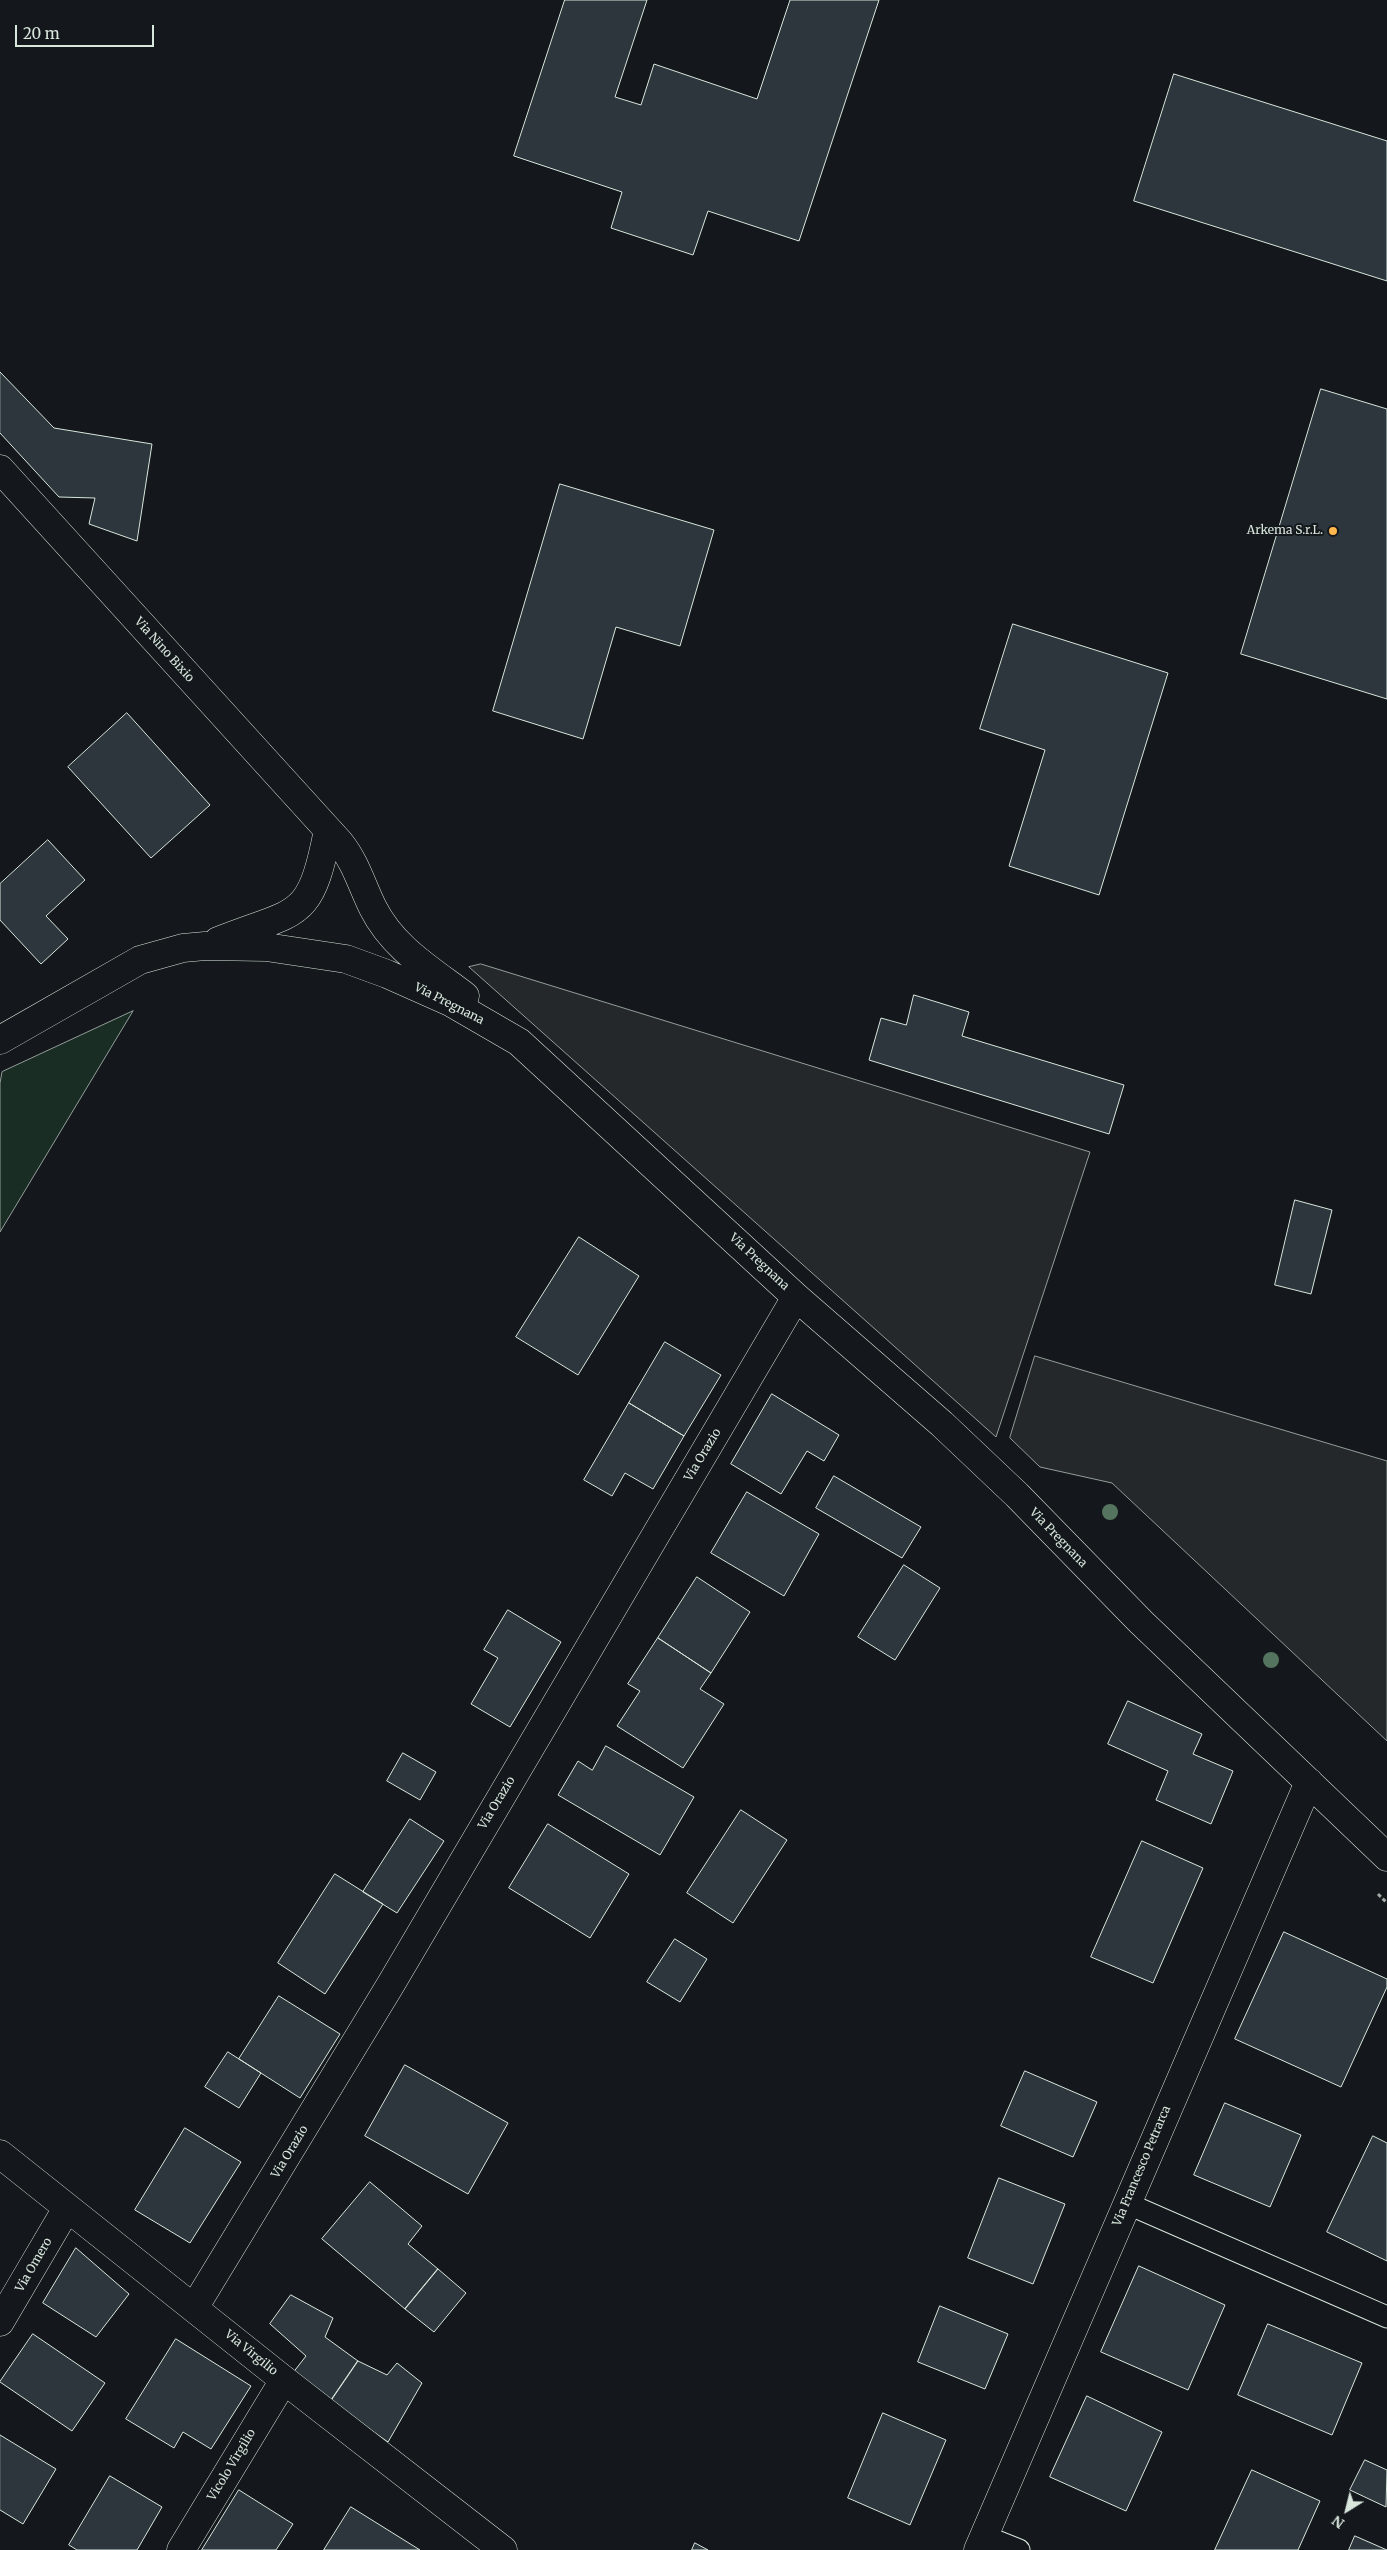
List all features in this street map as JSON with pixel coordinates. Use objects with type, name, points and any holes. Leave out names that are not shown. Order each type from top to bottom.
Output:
[{"type":"street","name":"Via Nino Bixio","points":[[0,469],[328,830],[348,854],[360,874],[373,909],[398,944],[519,1042]]},
{"type":"street","points":[[204,946],[282,918],[298,910],[310,895],[316,883],[328,830]]},
{"type":"street","name":"Via Pregnana","points":[[0,1040],[140,960],[183,948],[204,946],[266,947],[346,959],[387,974],[450,1002],[519,1042],[817,1315],[1012,1510],[1141,1622],[1387,1857]]},
{"type":"street","name":"Via Orazio","points":[[194,2308],[370,2018],[796,1297]]},
{"type":"street","name":"Via Francesco Petrarca","points":[[981,2543],[1309,1782]]},
{"type":"street","name":"Via Virgilio","points":[[0,2154],[496,2548]]},
{"type":"street","name":"Via Omero","points":[[0,2322],[67,2208]]},
{"type":"street","name":"Vicolo Virgilio","points":[[181,2550],[284,2380]]},
{"type":"lane","points":[[1126,2203],[1387,2317]]},
{"type":"lane","points":[[981,2543],[1019,2550]]},
{"type":"green space","points":[[133,1011],[0,1232],[0,1083],[2,1072]]},
{"type":"shaded area","points":[[481,964],[1090,1152],[996,1437],[469,967]]},
{"type":"shaded area","points":[[1035,1356],[1387,1461],[1387,1741],[1112,1483],[1040,1467],[1010,1438]]},
{"type":"building","points":[[565,0],[647,0],[615,97],[641,105],[654,64],[757,99],[790,0],[879,0],[799,241],[708,211],[693,255],[611,228],[622,192],[514,156]]},
{"type":"building","points":[[1174,74],[1387,141],[1387,281],[1134,201]]},
{"type":"building","points":[[0,372],[54,428],[152,444],[137,541],[89,524],[95,498],[59,497],[0,433]]},
{"type":"building","name":"Arkema S.r.L.","points":[[1321,389],[1387,409],[1387,699],[1241,654]]},
{"type":"building","points":[[560,484],[714,530],[680,646],[616,627],[583,739],[493,711]]},
{"type":"building","points":[[1013,624],[1168,673],[1099,895],[1009,866],[1045,750],[980,729]]},
{"type":"building","points":[[127,713],[210,805],[151,858],[68,767]]},
{"type":"building","points":[[48,840],[85,880],[46,916],[68,939],[41,964],[0,920],[0,884]]},
{"type":"building","points":[[914,995],[969,1012],[962,1036],[1124,1085],[1109,1134],[869,1060],[881,1018],[906,1025]]},
{"type":"building","points":[[1295,1200],[1332,1210],[1311,1294],[1275,1285]]},
{"type":"building","points":[[579,1237],[639,1276],[578,1375],[516,1337]]},
{"type":"building","points":[[665,1342],[721,1375],[684,1436],[629,1403]]},
{"type":"building","points":[[772,1394],[839,1435],[824,1461],[807,1451],[781,1494],[731,1464]]},
{"type":"building","points":[[629,1403],[684,1436],[653,1489],[625,1473],[612,1496],[584,1480]]},
{"type":"building","points":[[834,1476],[921,1527],[902,1558],[816,1508]]},
{"type":"building","points":[[747,1492],[819,1534],[784,1596],[711,1553]]},
{"type":"building","points":[[904,1565],[940,1588],[895,1660],[858,1637]]},
{"type":"building","points":[[697,1577],[750,1612],[711,1673],[658,1638]]},
{"type":"building","points":[[508,1610],[561,1642],[510,1727],[471,1704],[498,1658],[484,1650]]},
{"type":"building","points":[[658,1638],[711,1673],[700,1689],[724,1704],[683,1768],[617,1726],[640,1691],[628,1684]]},
{"type":"building","points":[[1128,1701],[1202,1734],[1193,1754],[1233,1771],[1211,1824],[1156,1800],[1168,1771],[1108,1744]]},
{"type":"building","points":[[606,1746],[694,1797],[660,1855],[558,1795],[578,1761],[592,1770]]},
{"type":"building","points":[[403,1753],[436,1772],[420,1800],[387,1781]]},
{"type":"building","points":[[741,1810],[787,1840],[733,1923],[687,1893]]},
{"type":"building","points":[[410,1819],[444,1841],[397,1913],[363,1892]]},
{"type":"building","points":[[548,1824],[629,1874],[590,1938],[509,1888]]},
{"type":"building","points":[[1142,1841],[1203,1868],[1153,1983],[1091,1957]]},
{"type":"building","points":[[335,1874],[383,1904],[325,1994],[278,1963]]},
{"type":"building","points":[[1284,1932],[1387,1979],[1387,1987],[1341,2087],[1235,2039]]},
{"type":"building","points":[[675,1939],[707,1959],[680,2002],[647,1982]]},
{"type":"building","points":[[279,1996],[340,2034],[300,2098],[239,2059]]},
{"type":"building","points":[[228,2052],[261,2073],[239,2108],[205,2087]]},
{"type":"building","points":[[405,2065],[508,2123],[468,2194],[365,2136]]},
{"type":"building","points":[[1025,2071],[1097,2102],[1073,2157],[1001,2126]]},
{"type":"building","points":[[1225,2103],[1301,2135],[1270,2207],[1194,2175]]},
{"type":"building","points":[[185,2128],[241,2162],[190,2243],[135,2210]]},
{"type":"building","points":[[1373,2136],[1387,2143],[1387,2261],[1327,2232]]},
{"type":"building","points":[[999,2178],[1065,2204],[1033,2284],[968,2258]]},
{"type":"building","points":[[370,2182],[422,2226],[408,2244],[438,2269],[405,2309],[322,2239]]},
{"type":"building","points":[[76,2248],[129,2294],[96,2337],[43,2303]]},
{"type":"building","points":[[1139,2266],[1225,2305],[1188,2390],[1101,2352]]},
{"type":"building","points":[[438,2269],[466,2293],[434,2332],[405,2309]]},
{"type":"building","points":[[291,2295],[333,2318],[325,2337],[358,2361],[330,2402],[292,2374],[306,2356],[270,2324]]},
{"type":"building","points":[[940,2306],[1008,2334],[985,2389],[918,2362]]},
{"type":"building","points":[[1268,2324],[1362,2363],[1332,2435],[1238,2395]]},
{"type":"building","points":[[33,2334],[105,2383],[72,2431],[0,2382]]},
{"type":"building","points":[[176,2339],[251,2386],[211,2449],[183,2432],[174,2448],[126,2419]]},
{"type":"building","points":[[358,2361],[387,2375],[397,2363],[422,2383],[388,2442],[330,2402]]},
{"type":"building","points":[[1087,2396],[1162,2432],[1126,2511],[1050,2477]]},
{"type":"building","points":[[883,2413],[946,2440],[910,2525],[848,2498]]},
{"type":"building","points":[[0,2435],[56,2469],[23,2524],[0,2510]]},
{"type":"building","points":[[1365,2460],[1387,2470],[1386,2507],[1350,2490]]},
{"type":"building","points":[[1252,2470],[1320,2501],[1298,2550],[1215,2550]]},
{"type":"building","points":[[110,2476],[162,2507],[137,2550],[77,2550],[69,2545]]},
{"type":"building","points":[[239,2490],[293,2524],[276,2550],[202,2550]]},
{"type":"building","points":[[351,2507],[420,2550],[324,2550]]},
{"type":"building","points":[[1355,2536],[1387,2550],[1349,2550]]},
{"type":"building","points":[[695,2543],[708,2550],[692,2550]]},
{"type":"place","name":"Arkema S.r.L.","points":[[1333,531]]}]
